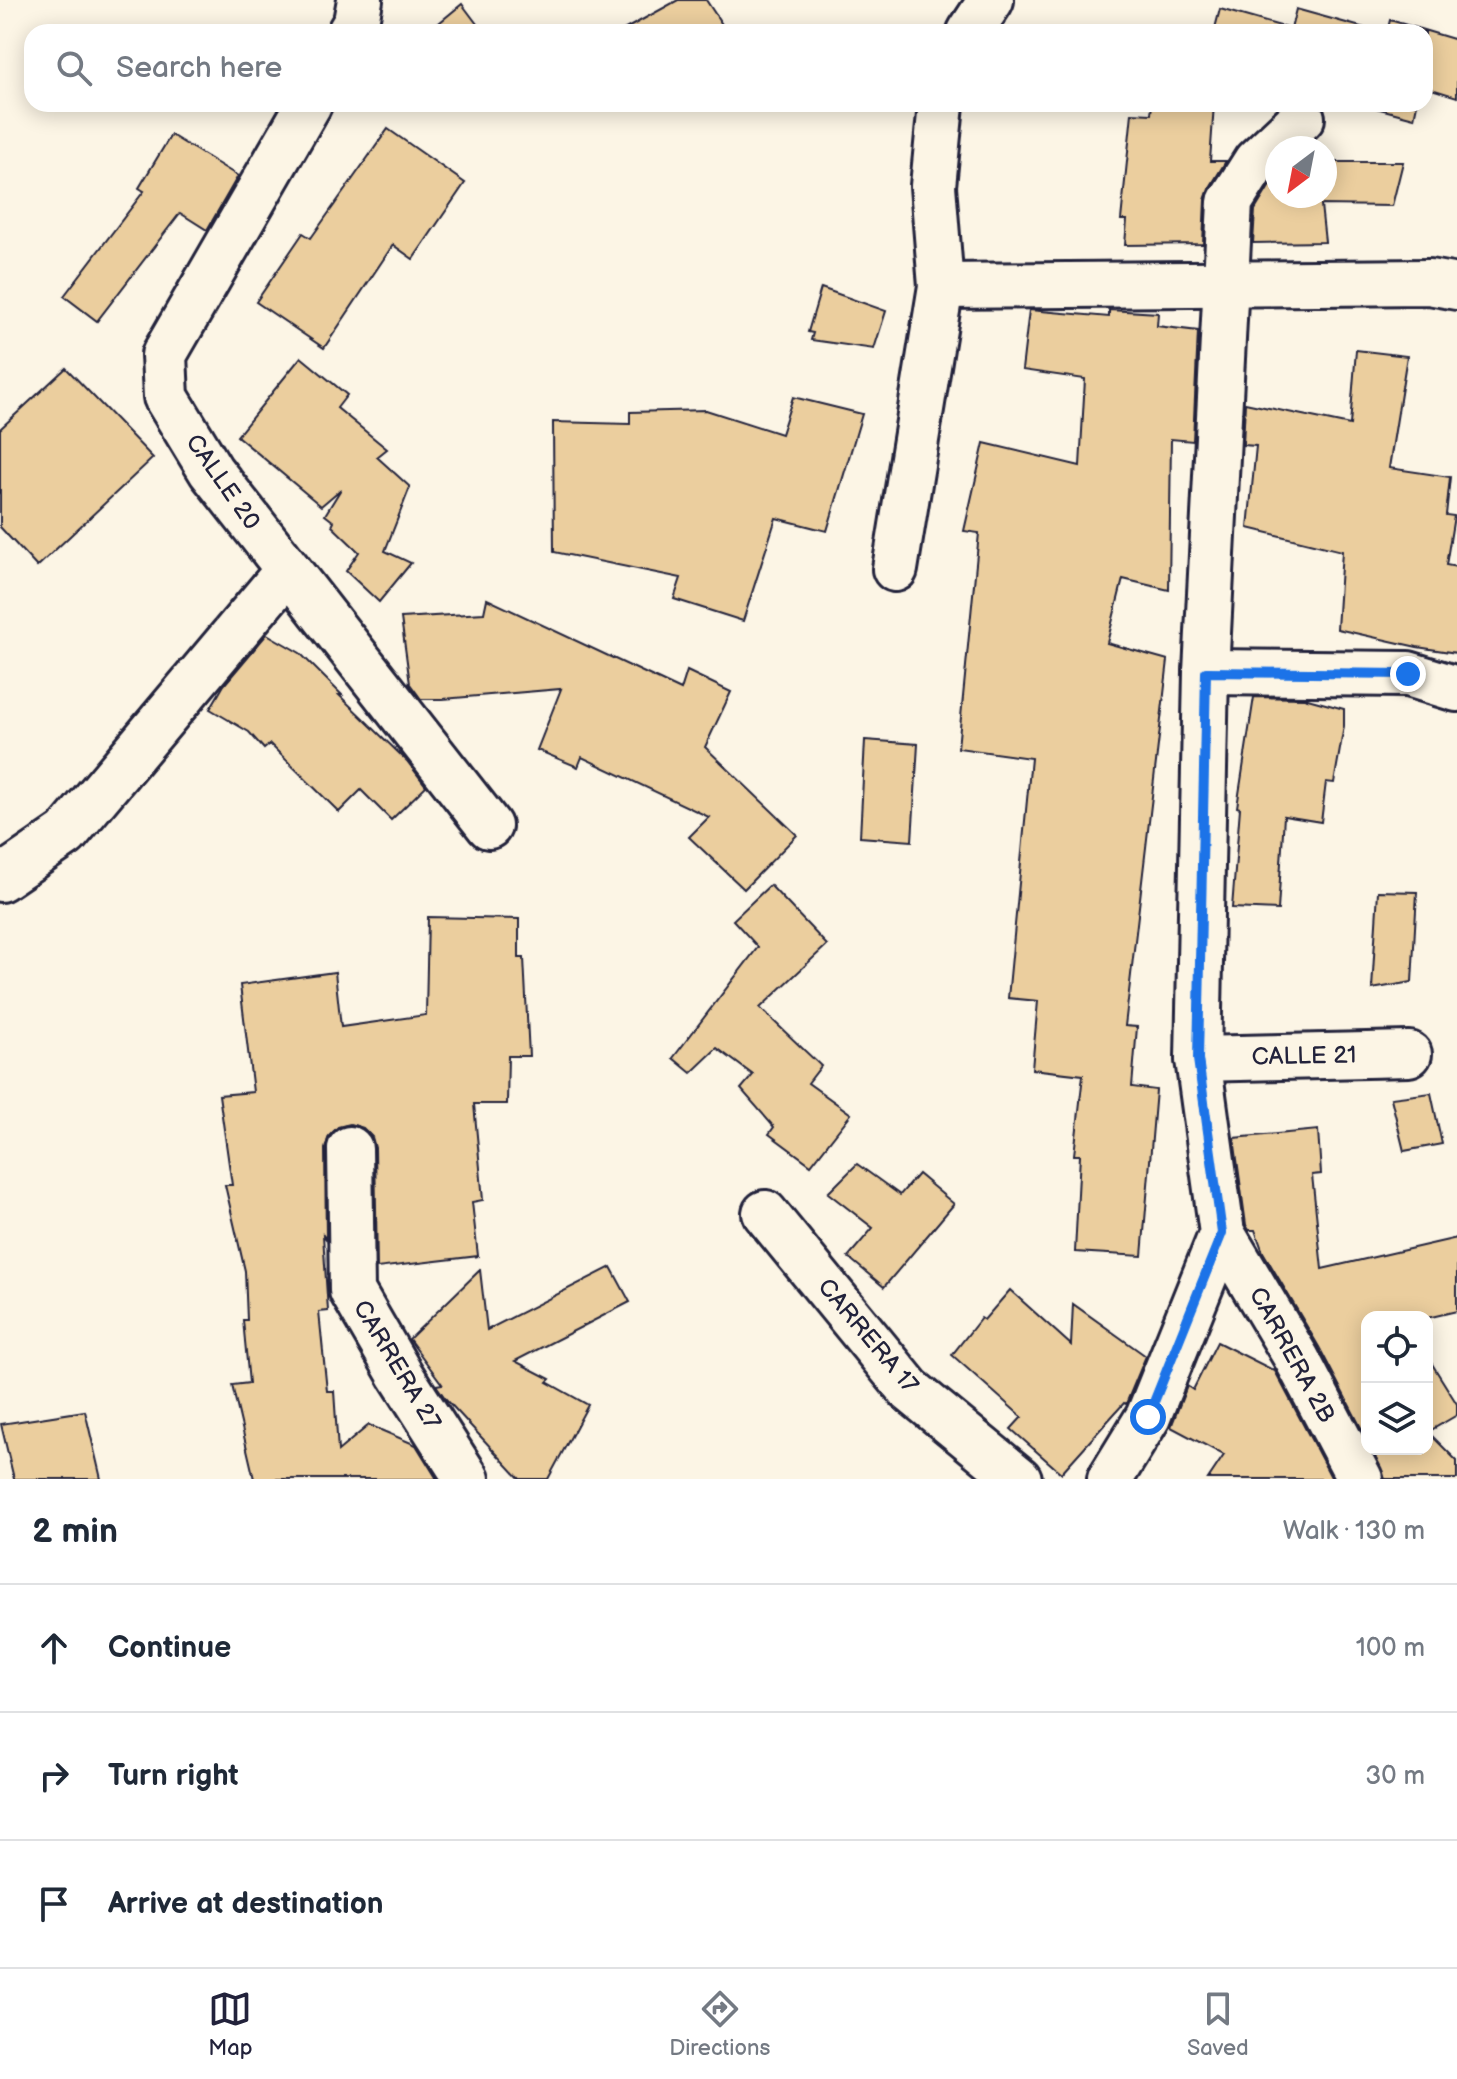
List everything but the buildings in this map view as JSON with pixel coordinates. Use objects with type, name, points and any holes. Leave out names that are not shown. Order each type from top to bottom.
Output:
[{"type":"street","points":[[355,24],[360,0]]},
{"type":"street","points":[[975,24],[991,0]]},
{"type":"street","name":"CALLE 20","points":[[304,112],[164,355],[166,397],[211,471],[489,826]]},
{"type":"street","points":[[895,569],[941,286],[933,186],[940,112]]},
{"type":"street","points":[[1110,1479],[1148,1417],[1222,1233],[1198,1059],[1206,672],[1230,202],[1256,161],[1302,118]]},
{"type":"street","points":[[941,286],[1429,282],[1457,287]]},
{"type":"street","points":[[0,879],[66,834],[288,570]]},
{"type":"street","points":[[1206,672],[1408,674],[1457,689]]},
{"type":"street","name":"CALLE 21","points":[[1198,1059],[1409,1054]]},
{"type":"street","name":"CARRERA 27","points":[[350,1149],[352,1291],[467,1479]]},
{"type":"street","name":"CARRERA 17","points":[[765,1213],[909,1389],[1019,1479]]},
{"type":"street","name":"CARRERA 2B","points":[[1222,1233],[1297,1359],[1360,1479]]},
{"type":"route","points":[[1148,1417],[1222,1233],[1198,1059],[1206,672],[1408,674]]}]
